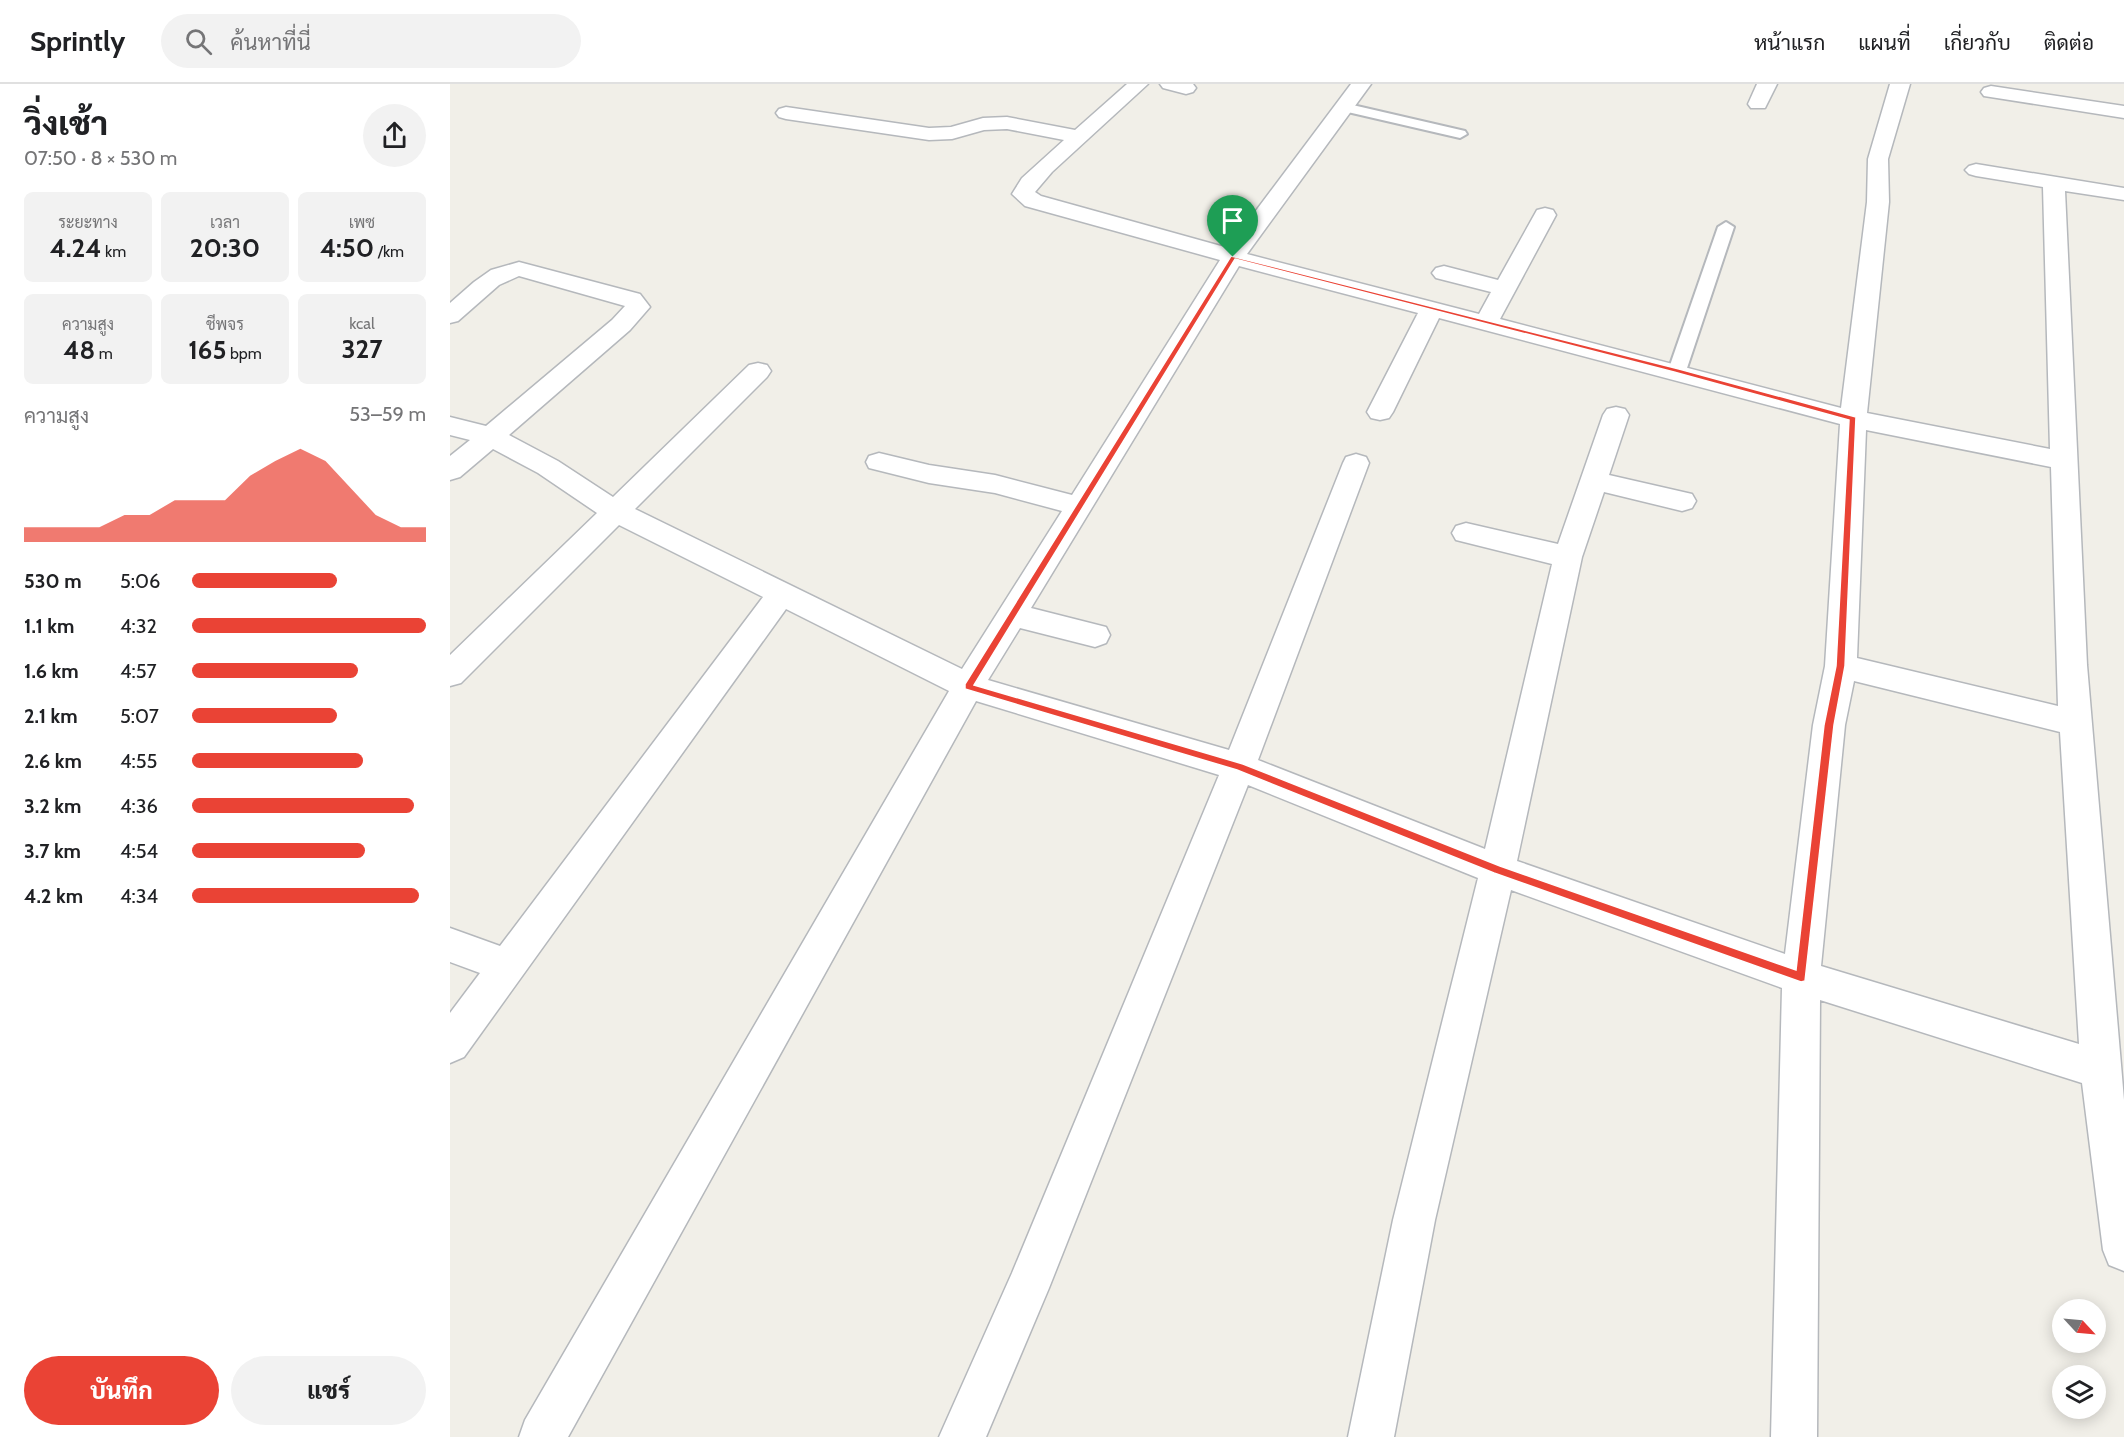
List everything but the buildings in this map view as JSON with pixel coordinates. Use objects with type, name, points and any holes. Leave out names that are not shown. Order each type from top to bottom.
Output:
[{"type":"street","points":[[1138,84],[1030,183],[1023,194],[1033,201],[1233,257],[1677,371],[1853,419],[2064,461]]},
{"type":"street","points":[[542,1437],[968,686],[1233,257],[1361,84]]},
{"type":"street","points":[[1758,104],[1767,84]]},
{"type":"street","points":[[1794,1437],[1801,977],[1829,725],[1840,666],[1853,419],[1878,202],[1878,159],[1900,84]]},
{"type":"street","points":[[1991,92],[2124,112]]},
{"type":"street","points":[[786,113],[929,135],[952,133],[982,124],[1007,123],[1079,137]]},
{"type":"street","points":[[1976,170],[2124,194]]},
{"type":"street","points":[[2054,182],[2071,665],[2100,1070],[2124,1250]]},
{"type":"street","points":[[1486,323],[1545,214]]},
{"type":"street","points":[[450,316],[495,277],[508,270],[519,269],[632,299],[638,307],[621,326],[450,471]]},
{"type":"street","points":[[1444,273],[1505,289]]},
{"type":"street","points":[[1380,412],[1432,309]]},
{"type":"street","points":[[450,674],[758,370]]},
{"type":"street","points":[[1371,1437],[1414,1220],[1498,870],[1568,557],[1616,415]]},
{"type":"street","points":[[450,426],[490,436],[548,467],[615,510],[968,686],[1239,766],[1498,870],[1801,977],[2100,1070]]},
{"type":"street","points":[[879,462],[938,476],[995,484],[1079,506]]},
{"type":"street","points":[[962,1437],[1027,1288],[1239,766],[1356,463]]},
{"type":"street","points":[[1594,481],[1682,501]]},
{"type":"street","points":[[1466,533],[1568,557]]},
{"type":"street","points":[[450,1044],[782,593]]},
{"type":"street","points":[[1012,615],[1095,635]]},
{"type":"street","points":[[1840,666],[2075,723]]},
{"type":"street","points":[[450,945],[507,966]]},
{"type":"lane","points":[[1344,107],[1460,134]]},
{"type":"lane","points":[[1677,371],[1726,227]]},
{"type":"route","points":[[1233,257],[1677,371],[1853,419],[1840,666],[1829,725],[1801,977],[1498,870],[1239,766],[968,686],[1233,257]]}]
